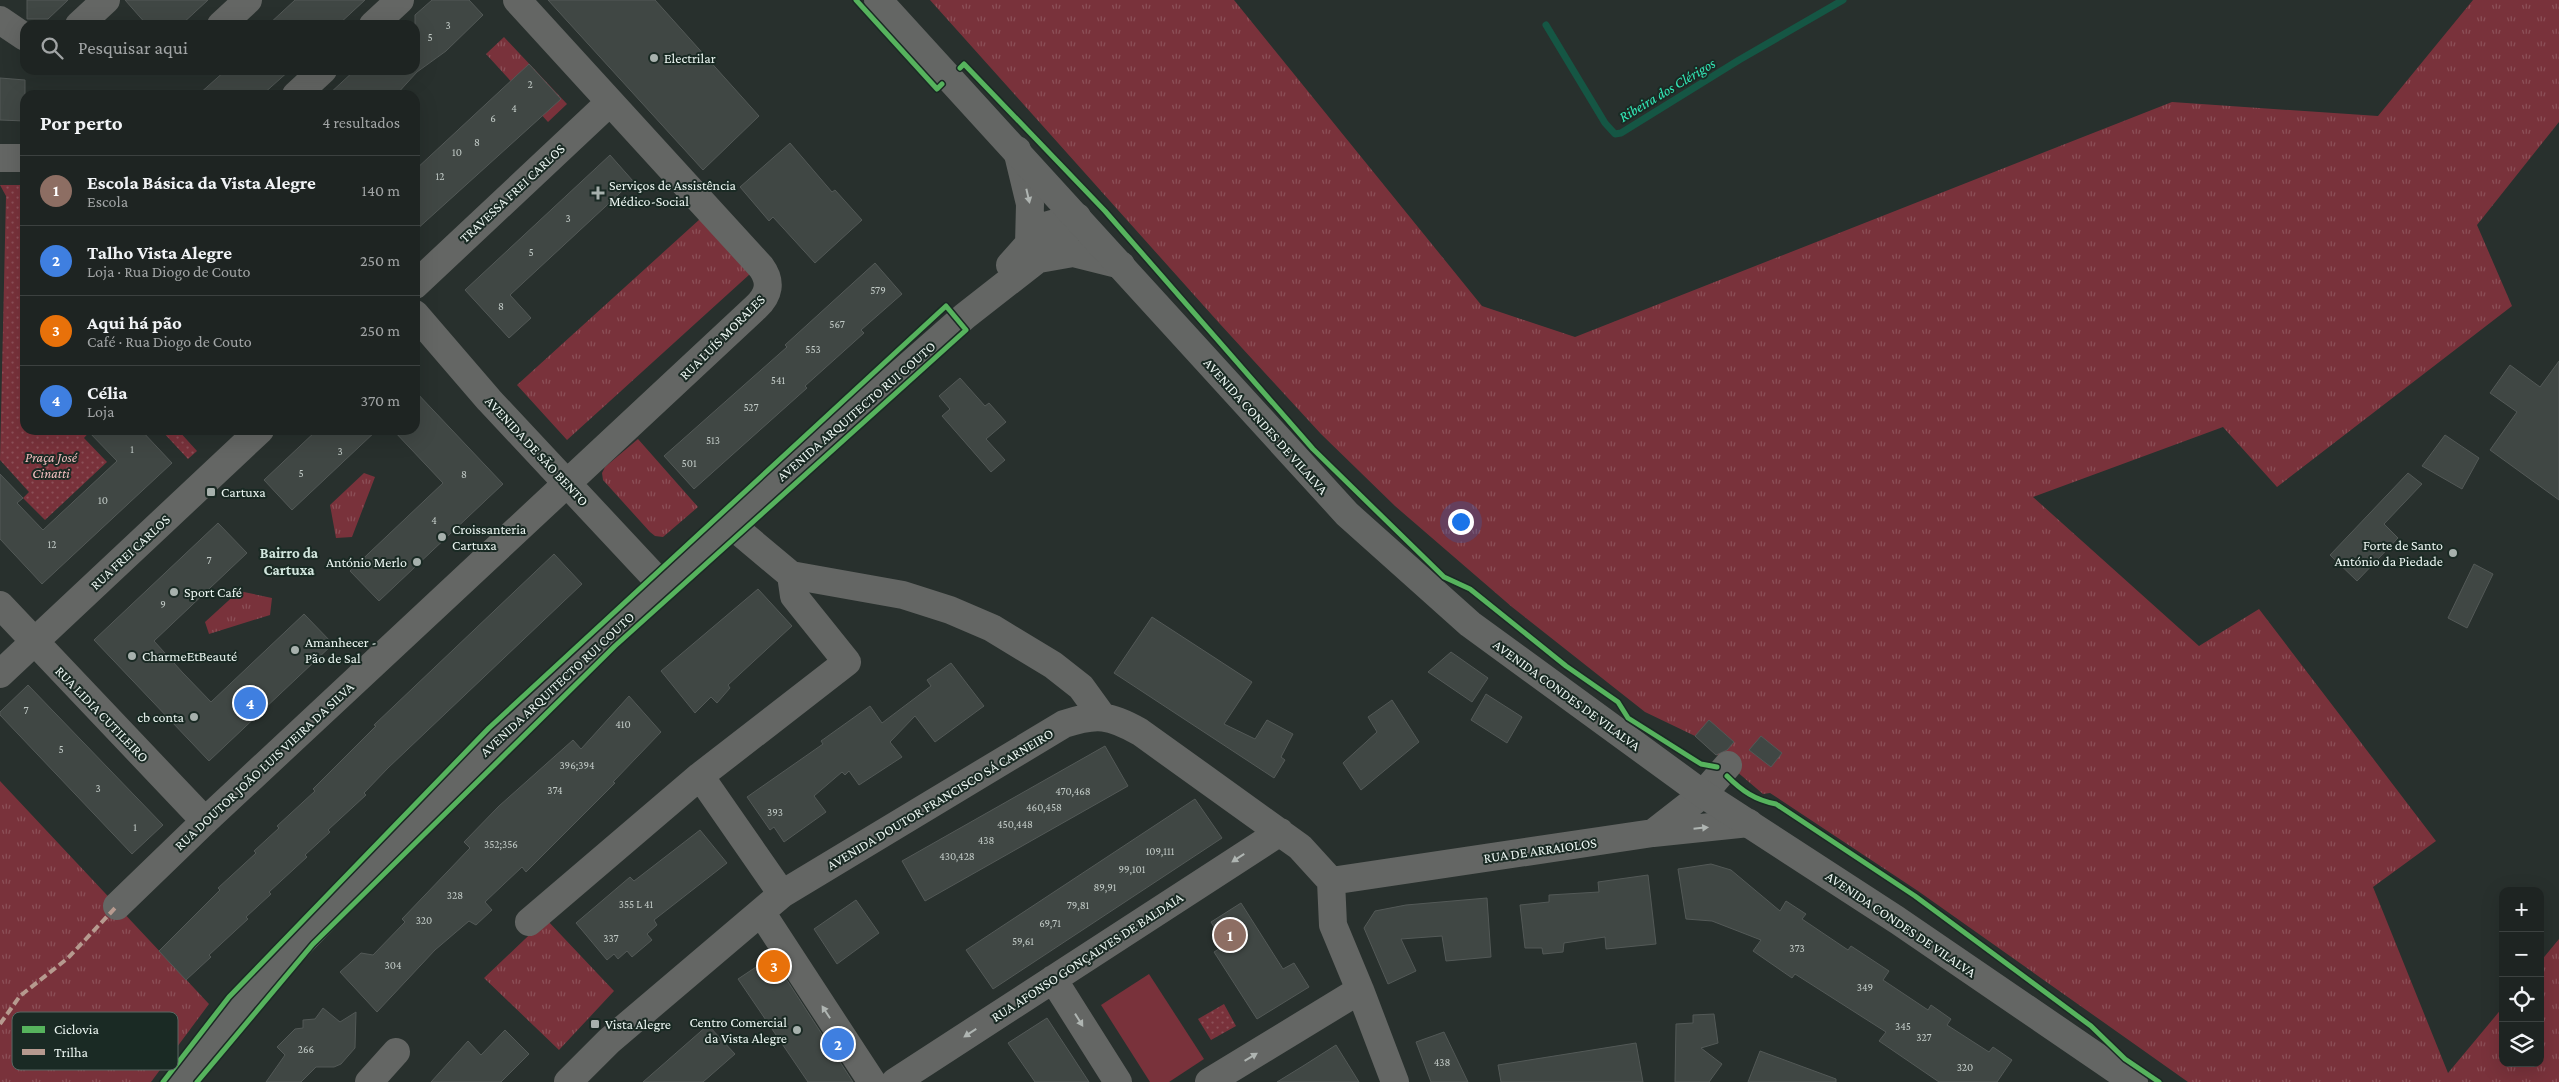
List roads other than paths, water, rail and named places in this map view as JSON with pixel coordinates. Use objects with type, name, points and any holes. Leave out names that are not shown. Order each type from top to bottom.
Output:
[{"type":"street","points":[[84,20],[106,0]]},
{"type":"street","points":[[226,20],[248,0]]},
{"type":"street","points":[[378,20],[400,0]]},
{"type":"street","name":"RUA LUÍS MORALES","points":[[517,0],[761,268],[767,275],[769,283],[763,301],[567,484]]},
{"type":"street","name":"AVENIDA CONDES DE VILALVA","points":[[878,0],[1347,514],[1470,624],[1702,794],[1897,920],[2134,1082]]},
{"type":"street","points":[[0,20],[20,34]]},
{"type":"street","points":[[301,90],[318,75]]},
{"type":"street","name":"TRAVESSA FREI CARLOS","points":[[420,280],[610,102]]},
{"type":"street","points":[[1016,150],[1030,204],[1033,252]]},
{"type":"street","points":[[0,158],[20,158]]},
{"type":"street","name":"AVENIDA ARQUITECTO RUI COUTO","points":[[178,1082],[227,1020],[483,753],[729,523],[965,316],[1033,252],[1045,226],[1077,217]]},
{"type":"street","name":"AVENIDA ARQUITECTO RUI COUTO","points":[[1033,252],[1073,253],[1121,265]]},
{"type":"street","name":"AVENIDA DE SÃO BENTO","points":[[420,320],[489,400],[662,585]]},
{"type":"street","name":"RUA FREI CARLOS","points":[[0,674],[255,435]]},
{"type":"street","name":"RUA DOUTOR JOÃO LUIS VIEIRA DA SILVA","points":[[116,906],[204,821],[567,484]]},
{"type":"street","points":[[729,523],[791,575],[903,595],[950,610],[992,628],[1053,666],[1082,687],[1102,716]]},
{"type":"street","points":[[529,922],[700,776],[847,662],[794,596],[791,575]]},
{"type":"street","name":"RUA LIDIA CUTILEIRO","points":[[0,605],[33,643],[204,821]]},
{"type":"street","name":"AVENIDA DOUTOR FRANCISCO SÁ CARNEIRO","points":[[568,1082],[609,1041],[782,894],[1064,724],[1082,718],[1102,716],[1120,720],[1140,732],[1280,832],[1310,856],[1331,881]]},
{"type":"street","points":[[1653,833],[1702,794],[1728,765]]},
{"type":"street","points":[[700,776],[782,894]]},
{"type":"street","name":"RUA DE ARRAIOLOS","points":[[1331,881],[1653,833],[1749,823]]},
{"type":"street","name":"RUA AFONSO GONÇALVES DE BALDAIA","points":[[895,1082],[1280,832]]},
{"type":"street","points":[[1331,881],[1333,925],[1360,990],[1394,1082]]},
{"type":"street","points":[[761,912],[872,1082]]},
{"type":"street","points":[[1053,979],[1118,1082]]},
{"type":"street","points":[[1209,1082],[1360,990]]},
{"type":"street","points":[[370,1082],[396,1052]]},
{"type":"waterway","name":"Ribeira dos Clérigos","points":[[1546,25],[1605,123],[1615,134],[1621,133],[1739,60],[1843,0]]},
{"type":"place","name":"Electrilar","points":[[654,58]]},
{"type":"place","name":"Serviços de Assistência Médico-Social","points":[[598,193]]},
{"type":"place","name":"Cartuxa","points":[[211,492]]},
{"type":"place","name":"Croissanteria Cartuxa","points":[[442,537]]},
{"type":"place","name":"Forte de Santo António da Piedade","points":[[2453,553]]},
{"type":"place","name":"António Merlo","points":[[417,562]]},
{"type":"place","name":"Sport Café","points":[[174,592]]},
{"type":"place","name":"Amanhecer - Pão de Sal","points":[[295,650]]},
{"type":"place","name":"CharmeEtBeauté","points":[[132,656]]},
{"type":"place","name":"Célia","points":[[250,703]]},
{"type":"place","name":"cb conta","points":[[194,717]]},
{"type":"place","name":"Escola Básica da Vista Alegre","points":[[1230,935]]},
{"type":"place","name":"Aqui há pão","points":[[774,966]]},
{"type":"place","name":"Vista Alegre","points":[[595,1024]]},
{"type":"place","name":"Centro Comercial da Vista Alegre","points":[[797,1030]]},
{"type":"place","name":"Talho Vista Alegre","points":[[838,1044]]},
{"type":"district","name":"Bairro da Cartuxa","points":[[289,562]]},
{"type":"park label","name":"Praça José Cinatti","points":[[51,466]]}]
